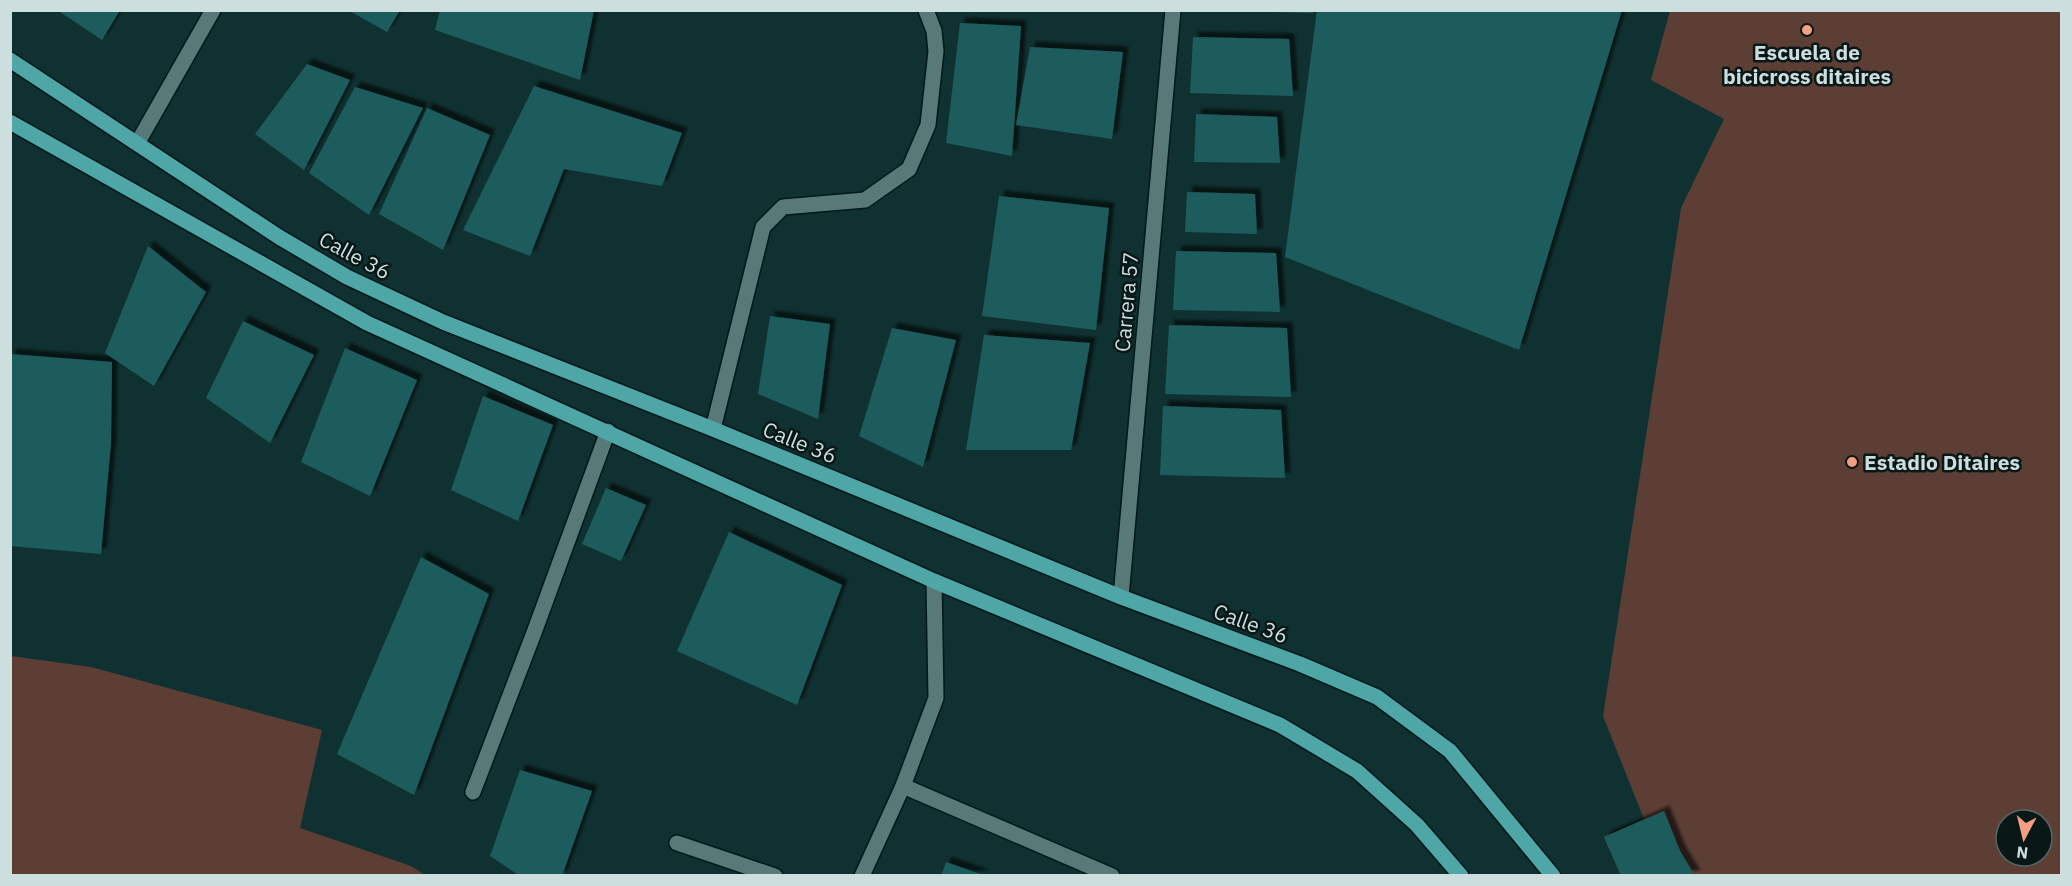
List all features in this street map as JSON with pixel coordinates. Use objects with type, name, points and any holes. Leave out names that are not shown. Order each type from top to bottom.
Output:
[{"type":"main road","name":"Calle 36","points":[[10,60],[138,142],[279,237],[347,277],[443,322],[713,429],[1121,597],[1300,664],[1377,697],[1450,751],[1553,876]]},
{"type":"main road","points":[[10,122],[368,323],[934,581],[1280,725],[1357,771],[1417,825],[1461,876]]},
{"type":"street","points":[[138,142],[213,10]]},
{"type":"street","points":[[713,429],[763,227],[783,207],[865,200],[909,169],[928,125],[936,51],[934,31],[926,10]]},
{"type":"street","name":"Carrera 57","points":[[1121,597],[1173,10]]},
{"type":"street","points":[[473,792],[608,431]]},
{"type":"street","points":[[862,876],[903,786],[936,698],[934,581]]},
{"type":"street","points":[[903,786],[1112,876]]},
{"type":"street","points":[[677,843],[775,876]]},
{"type":"shaded area","name":"Estadio Ditaires","points":[[1670,11],[2061,11],[2061,875],[1621,875],[1604,837],[1644,819],[1603,716],[1681,208],[1724,119],[1651,80]]},
{"type":"shaded area","points":[[11,656],[91,667],[322,730],[300,828],[411,866],[425,875],[11,875]]},
{"type":"building","points":[[57,10],[120,10],[102,40]]},
{"type":"building","points":[[348,10],[400,10],[387,32]]},
{"type":"building","points":[[440,10],[594,10],[580,80],[435,30]]},
{"type":"building","points":[[1272,10],[1313,10],[1313,13],[1272,12]]},
{"type":"building","points":[[1317,10],[1622,10],[1519,350],[1285,257]]},
{"type":"building","points":[[960,23],[1021,26],[1012,156],[946,143]]},
{"type":"building","points":[[1193,37],[1289,39],[1293,96],[1190,93]]},
{"type":"building","points":[[1030,47],[1123,52],[1112,139],[1016,125]]},
{"type":"building","points":[[307,64],[350,80],[304,170],[255,134]]},
{"type":"building","points":[[534,86],[682,133],[662,186],[564,169],[530,256],[463,230]]},
{"type":"building","points":[[355,87],[423,108],[369,215],[309,173]]},
{"type":"building","points":[[427,108],[490,135],[443,250],[379,214]]},
{"type":"building","points":[[1196,114],[1277,117],[1280,163],[1194,162]]},
{"type":"building","points":[[1187,192],[1255,194],[1257,234],[1185,232]]},
{"type":"building","points":[[999,196],[1109,208],[1096,330],[982,316]]},
{"type":"building","points":[[148,246],[206,292],[154,386],[105,353]]},
{"type":"building","points":[[1176,251],[1276,253],[1280,312],[1173,310]]},
{"type":"building","points":[[770,316],[830,324],[818,419],[758,394]]},
{"type":"building","points":[[243,321],[314,355],[270,443],[206,398]]},
{"type":"building","points":[[1169,325],[1287,328],[1291,397],[1165,394]]},
{"type":"building","points":[[892,328],[956,340],[923,467],[859,436]]},
{"type":"building","points":[[984,335],[1090,343],[1071,450],[966,450]]},
{"type":"building","points":[[345,348],[417,380],[370,496],[301,462]]},
{"type":"building","points":[[10,354],[112,362],[111,443],[101,554],[10,546]]},
{"type":"building","points":[[483,396],[553,425],[518,521],[451,490]]},
{"type":"building","points":[[1163,406],[1281,410],[1285,478],[1160,475]]},
{"type":"building","points":[[606,488],[646,505],[621,561],[582,544]]},
{"type":"building","points":[[729,532],[842,585],[797,705],[677,651]]},
{"type":"building","points":[[421,557],[489,594],[414,795],[337,754]]},
{"type":"building","points":[[520,770],[592,791],[562,876],[520,876],[490,856]]},
{"type":"building","points":[[1664,811],[1680,851],[1695,876],[1621,876],[1604,837]]},
{"type":"building","points":[[946,862],[983,875],[983,876],[941,876]]},
{"type":"place","name":"Escuela de bicicross ditaires","points":[[1807,30]]},
{"type":"place","name":"Estadio Ditaires","points":[[1852,462]]}]
